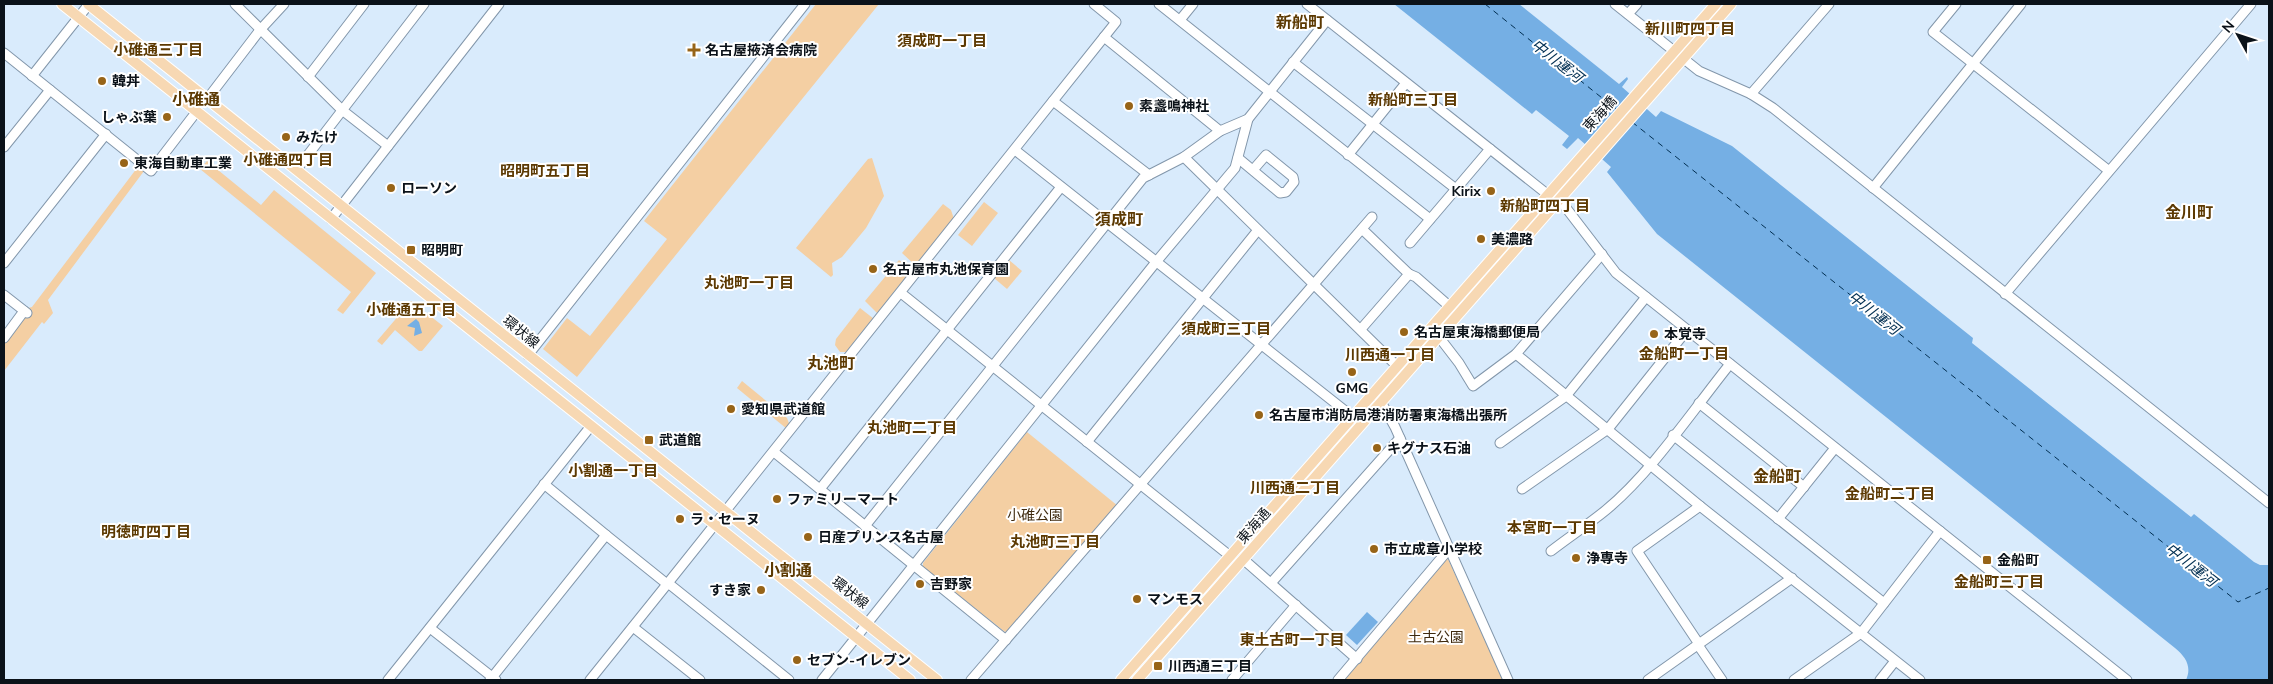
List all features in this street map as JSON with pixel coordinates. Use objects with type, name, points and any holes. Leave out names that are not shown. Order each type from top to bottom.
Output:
[{"type":"main road","points":[[62,4],[910,680]]},
{"type":"main road","name":"環状線","points":[[89,4],[937,680]]},
{"type":"main road","points":[[1679,55],[1716,4]]},
{"type":"main road","points":[[1679,55],[1731,4]]},
{"type":"main road","name":"東海橋","points":[[1121,680],[1547,194],[1639,91],[1679,55]]},
{"type":"main road","name":"東海橋","points":[[1590,164],[1648,98],[1679,55]]},
{"type":"main road","name":"東海通","points":[[1137,680],[1590,164]]},
{"type":"street","points":[[32,76],[89,4]]},
{"type":"street","points":[[236,4],[342,110],[388,146]]},
{"type":"street","points":[[208,98],[260,30],[284,4]]},
{"type":"street","points":[[308,77],[364,4]]},
{"type":"street","points":[[297,169],[424,4]]},
{"type":"street","points":[[331,219],[499,4]]},
{"type":"street","points":[[528,355],[805,4]]},
{"type":"street","points":[[590,680],[1116,22],[1094,4]]},
{"type":"street","points":[[1159,4],[1430,220]]},
{"type":"street","points":[[1180,20],[1193,4]]},
{"type":"street","points":[[1307,4],[1547,194],[1560,200],[1616,273],[2128,680]]},
{"type":"street","points":[[1615,4],[1699,71],[1751,94],[1773,108],[2269,503]]},
{"type":"street","points":[[1628,14],[1637,4]]},
{"type":"street","points":[[1751,94],[1829,4]]},
{"type":"street","points":[[1956,4],[1933,32],[2108,170]]},
{"type":"street","points":[[1873,188],[2022,4]]},
{"type":"street","points":[[2005,294],[2108,170],[2251,4]]},
{"type":"street","points":[[822,680],[856,637],[868,625],[1156,262],[1236,168],[1248,119],[1327,20]]},
{"type":"street","points":[[1104,37],[1220,131]]},
{"type":"street","points":[[4,54],[151,171],[197,111]]},
{"type":"street","points":[[1293,62],[1456,189]]},
{"type":"street","points":[[1348,155],[1406,83]]},
{"type":"street","points":[[4,147],[50,90]]},
{"type":"street","points":[[1054,101],[1149,175]]},
{"type":"street","points":[[865,526],[1143,178],[1184,157],[1220,131],[1248,119]]},
{"type":"street","points":[[4,263],[106,134]]},
{"type":"street","points":[[1410,243],[1490,149]]},
{"type":"street","points":[[1015,150],[1361,424]]},
{"type":"street","points":[[1238,158],[1252,170],[1280,193],[1286,192],[1294,182],[1293,177],[1266,155],[1252,170]]},
{"type":"street","points":[[1184,157],[1397,366]]},
{"type":"street","points":[[820,490],[1061,187]]},
{"type":"street","points":[[971,680],[1372,217]]},
{"type":"street","points":[[1362,229],[1409,274],[1416,277],[1449,306]]},
{"type":"street","points":[[1087,442],[1258,230]]},
{"type":"street","points":[[1438,337],[1460,363],[1473,386],[1516,354],[1602,254]]},
{"type":"street","points":[[1361,329],[1409,274]]},
{"type":"street","points":[[901,293],[1230,556]]},
{"type":"street","points":[[4,295],[26,313],[4,338]]},
{"type":"street","points":[[1500,442],[1566,396],[1646,297]]},
{"type":"street","points":[[1522,489],[1608,430],[1687,330]]},
{"type":"street","points":[[1516,354],[1700,506],[1920,680]]},
{"type":"street","points":[[1551,551],[1607,510],[1650,465],[1730,364]]},
{"type":"street","points":[[1375,391],[1400,438],[1508,680]]},
{"type":"street","points":[[1699,404],[1804,487]]},
{"type":"street","points":[[388,680],[591,426]]},
{"type":"street","points":[[1673,436],[1884,603]]},
{"type":"street","points":[[1271,583],[1400,438]]},
{"type":"street","points":[[1778,519],[1835,448]]},
{"type":"street","points":[[774,452],[1006,640]]},
{"type":"street","points":[[544,484],[789,680]]},
{"type":"street","points":[[1700,506],[1637,552],[1722,680]]},
{"type":"street","points":[[1794,680],[1861,633],[1940,531]]},
{"type":"street","points":[[430,628],[493,679],[606,535]]},
{"type":"street","points":[[1338,680],[1449,549]]},
{"type":"street","points":[[1243,559],[1357,659]]},
{"type":"street","points":[[1648,680],[1792,578]]},
{"type":"street","points":[[1232,680],[1296,605]]},
{"type":"street","points":[[633,627],[700,680]]},
{"type":"street","points":[[1880,680],[1895,661]]},
{"type":"green space","points":[[816,4],[879,4],[577,377],[543,349],[567,318],[590,336],[667,239],[644,221]]},
{"type":"green space","points":[[872,158],[884,196],[866,228],[842,257],[832,263],[833,275],[831,277],[796,248],[868,159]]},
{"type":"green space","points":[[207,161],[261,205],[274,190],[376,273],[343,314],[337,310],[351,292],[200,169]]},
{"type":"green space","points":[[137,168],[144,171],[48,300],[53,313],[44,324],[42,322],[4,371],[4,341]]},
{"type":"green space","points":[[984,202],[998,213],[972,246],[958,235]]},
{"type":"green space","points":[[943,204],[951,210],[954,219],[916,266],[902,253]]},
{"type":"green space","points":[[899,260],[912,271],[878,314],[865,301]]},
{"type":"green space","points":[[1009,260],[1022,271],[1007,289],[994,278]]},
{"type":"green space","points":[[411,301],[443,326],[422,351],[419,351],[395,330],[382,345],[377,341]]},
{"type":"green space","points":[[860,308],[874,319],[848,352],[840,352],[835,345],[836,339]]},
{"type":"green space","points":[[742,381],[787,418],[790,426],[787,429],[737,388]]},
{"type":"green space","name":"小碓公園","points":[[1027,432],[1118,506],[1011,629],[1005,632],[923,567],[923,563]]},
{"type":"green space","name":"土古公園","points":[[1448,559],[1503,680],[1343,680],[1446,560]]},
{"type":"water","name":"中川運河","points":[[1394,4],[1519,4],[1619,84],[1627,77],[1628,79],[1622,87],[1656,117],[1661,111],[1732,146],[1973,338],[1972,343],[2191,517],[2194,514],[2254,562],[2260,565],[2269,565],[2269,680],[2186,680],[2188,675],[2187,662],[2175,648],[1657,234],[1607,172],[1611,167],[1578,138],[1567,149],[1562,145],[1569,136],[1536,110],[1532,114]]},
{"type":"water","points":[[416,319],[419,322],[422,333],[414,336],[415,328],[407,326]]},
{"type":"water","points":[[1367,612],[1378,622],[1357,645],[1346,635]]},
{"type":"ferry route","points":[[1485,4],[1617,110]]},
{"type":"ferry route","points":[[1632,122],[2238,602],[2269,588]]},
{"type":"place","name":"名古屋掖済会病院","points":[[694,50]]},
{"type":"place","name":"韓丼","points":[[102,81]]},
{"type":"place","name":"素盞鳴神社","points":[[1129,106]]},
{"type":"place","name":"しゃぶ葉","points":[[167,117]]},
{"type":"place","name":"みたけ","points":[[286,137]]},
{"type":"place","name":"東海自動車工業","points":[[124,163]]},
{"type":"place","name":"ローソン","points":[[391,188]]},
{"type":"place","name":"Kirix","points":[[1491,191]]},
{"type":"place","name":"美濃路","points":[[1481,239]]},
{"type":"place","name":"昭明町","points":[[411,250]]},
{"type":"place","name":"名古屋市丸池保育園","points":[[873,269]]},
{"type":"place","name":"名古屋東海橋郵便局","points":[[1404,332]]},
{"type":"place","name":"本覚寺","points":[[1654,334]]},
{"type":"place","name":"GMG","points":[[1352,372]]},
{"type":"place","name":"愛知県武道館","points":[[731,409]]},
{"type":"place","name":"名古屋市消防局港消防署東海橋出張所","points":[[1259,415]]},
{"type":"place","name":"武道館","points":[[649,440]]},
{"type":"place","name":"キグナス石油","points":[[1377,448]]},
{"type":"place","name":"ファミリーマート","points":[[777,499]]},
{"type":"place","name":"ラ・セーヌ","points":[[680,519]]},
{"type":"place","name":"日産プリンス名古屋","points":[[808,537]]},
{"type":"place","name":"市立成章小学校","points":[[1374,549]]},
{"type":"place","name":"浄専寺","points":[[1576,558]]},
{"type":"place","name":"金船町","points":[[1987,560]]},
{"type":"place","name":"吉野家","points":[[920,584]]},
{"type":"place","name":"すき家","points":[[761,590]]},
{"type":"place","name":"マンモス","points":[[1137,599]]},
{"type":"place","name":"セブン-イレブン","points":[[797,660]]},
{"type":"place","name":"川西通三丁目","points":[[1158,666]]},
{"type":"district","name":"新船町","points":[[1300,23]]},
{"type":"district","name":"新川町四丁目","points":[[1690,29]]},
{"type":"district","name":"須成町一丁目","points":[[942,41]]},
{"type":"district","name":"小碓通三丁目","points":[[158,50]]},
{"type":"district","name":"小碓通","points":[[196,100]]},
{"type":"district","name":"新船町三丁目","points":[[1413,100]]},
{"type":"district","name":"小碓通四丁目","points":[[288,160]]},
{"type":"district","name":"昭明町五丁目","points":[[545,171]]},
{"type":"district","name":"新船町四丁目","points":[[1545,206]]},
{"type":"district","name":"金川町","points":[[2189,213]]},
{"type":"district","name":"須成町","points":[[1119,220]]},
{"type":"district","name":"丸池町一丁目","points":[[749,283]]},
{"type":"district","name":"小碓通五丁目","points":[[411,310]]},
{"type":"district","name":"須成町三丁目","points":[[1226,329]]},
{"type":"district","name":"金船町一丁目","points":[[1684,354]]},
{"type":"district","name":"川西通一丁目","points":[[1390,355]]},
{"type":"district","name":"丸池町","points":[[831,364]]},
{"type":"district","name":"丸池町二丁目","points":[[912,428]]},
{"type":"district","name":"小割通一丁目","points":[[613,471]]},
{"type":"district","name":"金船町","points":[[1777,477]]},
{"type":"district","name":"川西通二丁目","points":[[1295,488]]},
{"type":"district","name":"金船町二丁目","points":[[1890,494]]},
{"type":"district","name":"本宮町一丁目","points":[[1552,528]]},
{"type":"district","name":"明徳町四丁目","points":[[146,532]]},
{"type":"district","name":"丸池町三丁目","points":[[1055,542]]},
{"type":"district","name":"小割通","points":[[788,571]]},
{"type":"district","name":"金船町三丁目","points":[[1999,582]]},
{"type":"district","name":"東土古町一丁目","points":[[1292,640]]}]
